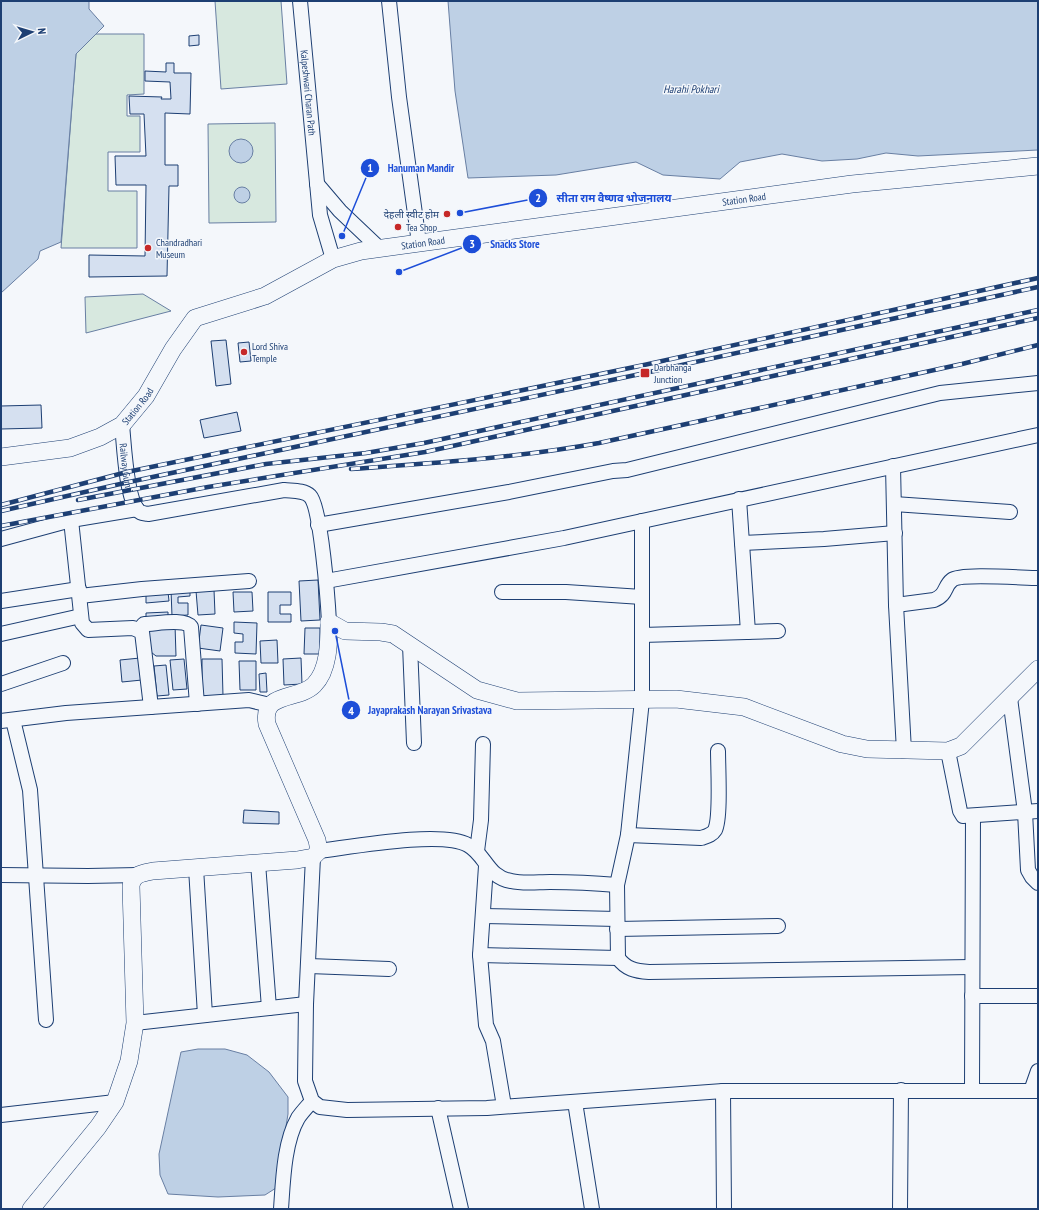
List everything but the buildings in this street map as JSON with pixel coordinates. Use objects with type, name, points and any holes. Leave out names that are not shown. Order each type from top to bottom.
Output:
[{"type":"main road","name":"Station Road","points":[[1,457],[70,448],[100,437],[122,425],[146,396],[173,350],[195,318],[265,296],[333,259],[361,251],[852,184],[1038,166]]},
{"type":"main road","points":[[31,1209],[98,1127],[115,1102],[129,1061],[135,1023],[131,881],[138,874],[258,863],[316,854],[317,840],[267,724],[266,716],[270,705],[276,700],[301,692],[313,686],[320,677],[329,642],[329,622],[345,631],[381,632],[393,634],[477,690],[511,700],[538,702],[676,699],[744,707],[842,744],[867,749],[948,751],[961,746],[1038,669]]},
{"type":"main road","points":[[329,642],[345,631]]},
{"type":"street","name":"Kalpeshwari Charan Path","points":[[300,1],[320,215],[333,259]]},
{"type":"street","points":[[389,1],[399,97],[419,243]]},
{"type":"street","points":[[317,184],[340,211],[379,248]]},
{"type":"street","points":[[318,525],[509,492],[613,471],[628,470],[940,393],[1038,384]]},
{"type":"street","name":"Railway Gumti","points":[[122,425],[129,482],[133,501],[137,509]]},
{"type":"street","points":[[326,581],[564,538],[1038,434]]},
{"type":"street","points":[[893,466],[896,605],[904,751]]},
{"type":"street","points":[[1,539],[71,520],[137,509],[142,513],[148,514],[284,490],[295,491],[310,495],[315,502],[326,581],[329,622]]},
{"type":"street","points":[[739,500],[748,632]]},
{"type":"street","points":[[894,504],[1010,512]]},
{"type":"street","points":[[71,520],[80,592],[82,623],[88,630],[139,630]]},
{"type":"street","points":[[642,521],[642,700],[628,835],[617,885],[618,958],[623,965],[634,971],[649,972],[972,967]]},
{"type":"street","points":[[742,543],[824,539],[895,533]]},
{"type":"street","points":[[896,605],[940,598],[951,580],[954,579],[966,577],[1038,578]]},
{"type":"street","points":[[1,601],[80,592],[249,581]]},
{"type":"street","points":[[502,592],[566,592],[642,597]]},
{"type":"street","points":[[1,634],[81,616]]},
{"type":"street","points":[[139,630],[144,624],[184,622],[191,626],[197,704]]},
{"type":"street","points":[[139,630],[143,637],[151,706]]},
{"type":"street","points":[[642,635],[778,631]]},
{"type":"street","points":[[410,645],[414,743]]},
{"type":"street","points":[[1,684],[63,662]]},
{"type":"street","points":[[1010,698],[1032,811],[1028,870],[1038,883]]},
{"type":"street","points":[[46,1020],[30,790],[7,720],[66,712],[249,700],[270,705]]},
{"type":"street","points":[[477,851],[481,820],[483,744]]},
{"type":"street","points":[[628,835],[701,838],[709,836],[714,832],[717,825],[718,813],[718,751]]},
{"type":"street","points":[[948,751],[960,811],[963,816],[1032,811]]},
{"type":"street","points":[[972,1090],[973,816]]},
{"type":"street","points":[[617,885],[570,882],[511,882],[499,877],[486,866],[477,851],[467,844],[452,840],[431,838],[316,854],[306,1004],[305,1081],[312,1101],[320,1107],[328,1109],[487,1108],[723,1091],[1034,1091],[1038,1071]]},
{"type":"street","points":[[258,863],[269,1008]]},
{"type":"street","points":[[486,866],[480,955],[486,1025],[493,1041],[504,1106]]},
{"type":"street","points":[[196,868],[204,1015]]},
{"type":"street","points":[[1,875],[138,874]]},
{"type":"street","points":[[483,916],[617,924],[778,926]]},
{"type":"street","points":[[480,955],[618,958]]},
{"type":"street","points":[[309,966],[389,969]]},
{"type":"street","points":[[972,996],[1038,996]]},
{"type":"street","points":[[135,1023],[306,1004]]},
{"type":"street","points":[[900,1209],[901,1090]]},
{"type":"street","points":[[723,1091],[724,1209]]},
{"type":"street","points":[[281,1209],[286,1157],[292,1134],[298,1118],[312,1101]]},
{"type":"street","points":[[1,1115],[115,1102]]},
{"type":"street","points":[[575,1102],[592,1209]]},
{"type":"street","points":[[438,1108],[461,1209]]},
{"type":"shaded area","points":[[215,1],[281,1],[287,84],[221,89]]},
{"type":"shaded area","points":[[96,34],[144,34],[144,94],[127,95],[127,116],[140,116],[140,152],[108,152],[108,191],[137,191],[137,248],[61,248],[76,54]]},
{"type":"shaded area","points":[[275,123],[276,222],[209,223],[208,124]]},
{"type":"shaded area","points":[[143,294],[171,311],[86,333],[85,297]]},
{"type":"water","points":[[1,1],[89,1],[89,9],[104,26],[76,54],[61,242],[40,251],[38,259],[1,293]]},
{"type":"water","name":"Harahi Pokhari","points":[[448,1],[1038,1],[1038,150],[918,156],[886,153],[857,159],[822,161],[782,154],[740,162],[720,179],[663,175],[636,162],[556,175],[468,178],[455,91]]},
{"type":"water","points":[[241,139],[250,142],[253,151],[250,160],[241,163],[232,160],[229,151],[232,142]]},
{"type":"water","points":[[242,187],[248,189],[250,195],[248,201],[242,203],[236,201],[234,195],[236,189]]},
{"type":"water","points":[[198,1049],[225,1049],[247,1055],[269,1072],[288,1097],[288,1114],[276,1188],[265,1195],[218,1197],[168,1194],[160,1175],[159,1154],[181,1052]]},
{"type":"railway","points":[[1,505],[127,472],[644,365],[1038,278]]},
{"type":"railway","points":[[1,511],[129,482],[645,373],[1038,287]]},
{"type":"railway","points":[[78,500],[266,464],[366,453],[424,443],[1038,310]]},
{"type":"railway","points":[[1,526],[208,487],[425,452],[1038,318]]},
{"type":"railway","points":[[351,469],[537,453],[599,443],[962,364],[1038,345]]},
{"type":"place","name":"सीता राम वैष्णव भोजनालय","points":[[460,213]]},
{"type":"place","name":"देहली स्वीट होम","points":[[447,214]]},
{"type":"place","name":"Tea Shop","points":[[398,227]]},
{"type":"place","name":"Hanuman Mandir","points":[[342,236]]},
{"type":"place","name":"Chandradhari Museum","points":[[148,248]]},
{"type":"place","name":"Snacks Store","points":[[399,272]]},
{"type":"place","name":"Lord Shiva Temple","points":[[244,352]]},
{"type":"place","name":"Darbhanga Junction","points":[[645,373]]},
{"type":"place","name":"Jayaprakash Narayan Srivastava","points":[[335,631]]}]
